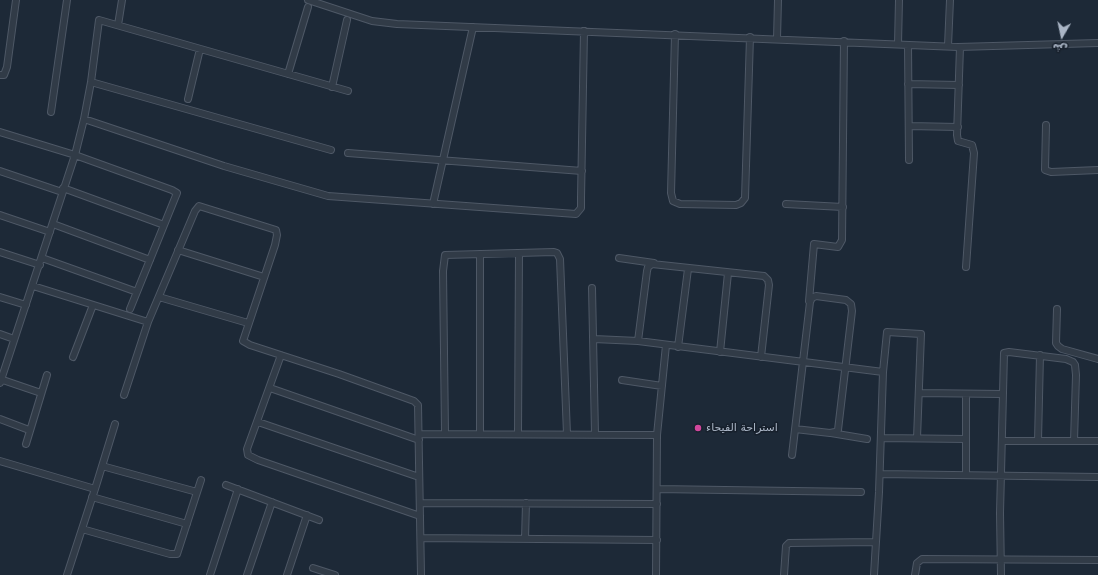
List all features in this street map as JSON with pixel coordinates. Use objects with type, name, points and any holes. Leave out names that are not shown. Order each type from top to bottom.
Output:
[{"type":"street","points":[[0,75],[4,75],[6,67],[16,0]]},
{"type":"street","points":[[51,112],[67,0]]},
{"type":"street","points":[[118,25],[122,0]]},
{"type":"street","points":[[308,0],[372,22],[960,47],[1098,43]]},
{"type":"street","points":[[776,39],[778,0]]},
{"type":"street","points":[[898,44],[899,0]]},
{"type":"street","points":[[948,46],[950,0]]},
{"type":"street","points":[[288,74],[308,7]]},
{"type":"street","points":[[41,393],[0,380],[40,265],[84,119],[91,82],[99,20],[348,91]]},
{"type":"street","points":[[332,87],[346,20]]},
{"type":"street","points":[[433,204],[473,27]]},
{"type":"street","points":[[84,119],[315,193],[334,197],[576,214],[580,208],[582,171],[584,31]]},
{"type":"street","points":[[675,34],[672,193],[673,201],[680,204],[736,205],[741,203],[745,198],[750,37]]},
{"type":"street","points":[[792,455],[809,306],[814,244],[838,247],[840,245],[843,208],[844,41]]},
{"type":"street","points":[[908,45],[909,160]]},
{"type":"street","points":[[960,47],[958,141],[972,145],[974,153],[966,267]]},
{"type":"street","points":[[188,99],[200,49]]},
{"type":"street","points":[[91,82],[331,150]]},
{"type":"street","points":[[908,84],[959,85]]},
{"type":"street","points":[[1046,125],[1045,170],[1051,172],[1098,170]]},
{"type":"street","points":[[909,126],[958,127]]},
{"type":"street","points":[[0,132],[74,155],[177,193],[130,309]]},
{"type":"street","points":[[348,153],[582,171]]},
{"type":"street","points":[[0,171],[63,190],[164,225]]},
{"type":"street","points":[[786,204],[843,208]]},
{"type":"street","points":[[124,395],[148,322],[195,211],[199,206],[273,228],[276,230],[277,235],[243,338],[246,343],[417,403],[419,407],[422,575]]},
{"type":"street","points":[[0,215],[50,232]]},
{"type":"street","points":[[53,224],[150,260]]},
{"type":"street","points":[[178,250],[264,277]]},
{"type":"street","points":[[0,252],[40,265]]},
{"type":"street","points":[[445,434],[444,257],[448,254],[554,252],[557,253],[560,259],[567,434]]},
{"type":"street","points":[[518,434],[519,253]]},
{"type":"street","points":[[480,254],[480,434]]},
{"type":"street","points":[[42,258],[137,292]]},
{"type":"street","points":[[619,258],[688,269],[764,276],[768,280],[769,285],[761,357]]},
{"type":"street","points":[[638,341],[647,270],[649,266],[656,264]]},
{"type":"street","points":[[678,347],[688,269]]},
{"type":"street","points":[[720,352],[728,273]]},
{"type":"street","points":[[33,286],[148,322]]},
{"type":"street","points":[[592,288],[595,434]]},
{"type":"street","points":[[159,296],[248,324]]},
{"type":"street","points":[[809,306],[812,298],[816,296],[846,300],[851,304],[852,311],[838,428],[835,432],[830,433]]},
{"type":"street","points":[[0,297],[26,306]]},
{"type":"street","points":[[73,357],[93,305]]},
{"type":"street","points":[[1057,309],[1056,343],[1058,346],[1062,349],[1098,359]]},
{"type":"street","points":[[874,575],[880,474],[883,372],[887,332],[921,334],[917,438]]},
{"type":"street","points":[[0,334],[14,339]]},
{"type":"street","points":[[594,339],[638,341],[666,346],[883,372]]},
{"type":"street","points":[[656,575],[658,435],[666,346]]},
{"type":"street","points":[[1001,575],[1002,394],[1004,353],[1066,359],[1075,366],[1074,441]]},
{"type":"street","points":[[281,355],[247,449],[250,456],[420,516]]},
{"type":"street","points":[[1038,441],[1040,356]]},
{"type":"street","points":[[26,444],[47,375]]},
{"type":"street","points":[[622,380],[662,386]]},
{"type":"street","points":[[270,388],[419,437],[445,434],[658,435]]},
{"type":"street","points":[[919,393],[1002,394]]},
{"type":"street","points":[[966,394],[966,475]]},
{"type":"street","points":[[0,419],[30,430]]},
{"type":"street","points":[[258,422],[420,477]]},
{"type":"street","points":[[67,575],[115,424]]},
{"type":"street","points":[[795,429],[867,439]]},
{"type":"street","points":[[881,438],[966,439]]},
{"type":"street","points":[[1002,441],[1098,441]]},
{"type":"street","points":[[0,461],[94,489]]},
{"type":"street","points":[[102,466],[197,492]]},
{"type":"street","points":[[880,474],[1098,477]]},
{"type":"street","points":[[82,529],[174,555],[178,552],[201,480]]},
{"type":"street","points":[[226,485],[319,520]]},
{"type":"street","points":[[210,575],[238,489]]},
{"type":"street","points":[[657,489],[861,492]]},
{"type":"street","points":[[92,497],[187,524]]},
{"type":"street","points":[[248,575],[272,502]]},
{"type":"street","points":[[420,503],[657,504]]},
{"type":"street","points":[[525,540],[526,503]]},
{"type":"street","points":[[286,575],[307,515]]},
{"type":"street","points":[[422,538],[657,540]]},
{"type":"street","points":[[784,575],[786,546],[789,543],[875,542]]},
{"type":"street","points":[[915,575],[917,563],[922,559],[1098,560]]},
{"type":"street","points":[[313,568],[335,575]]},
{"type":"place","name":"استراحة الفيحاء","points":[[698,428]]}]
